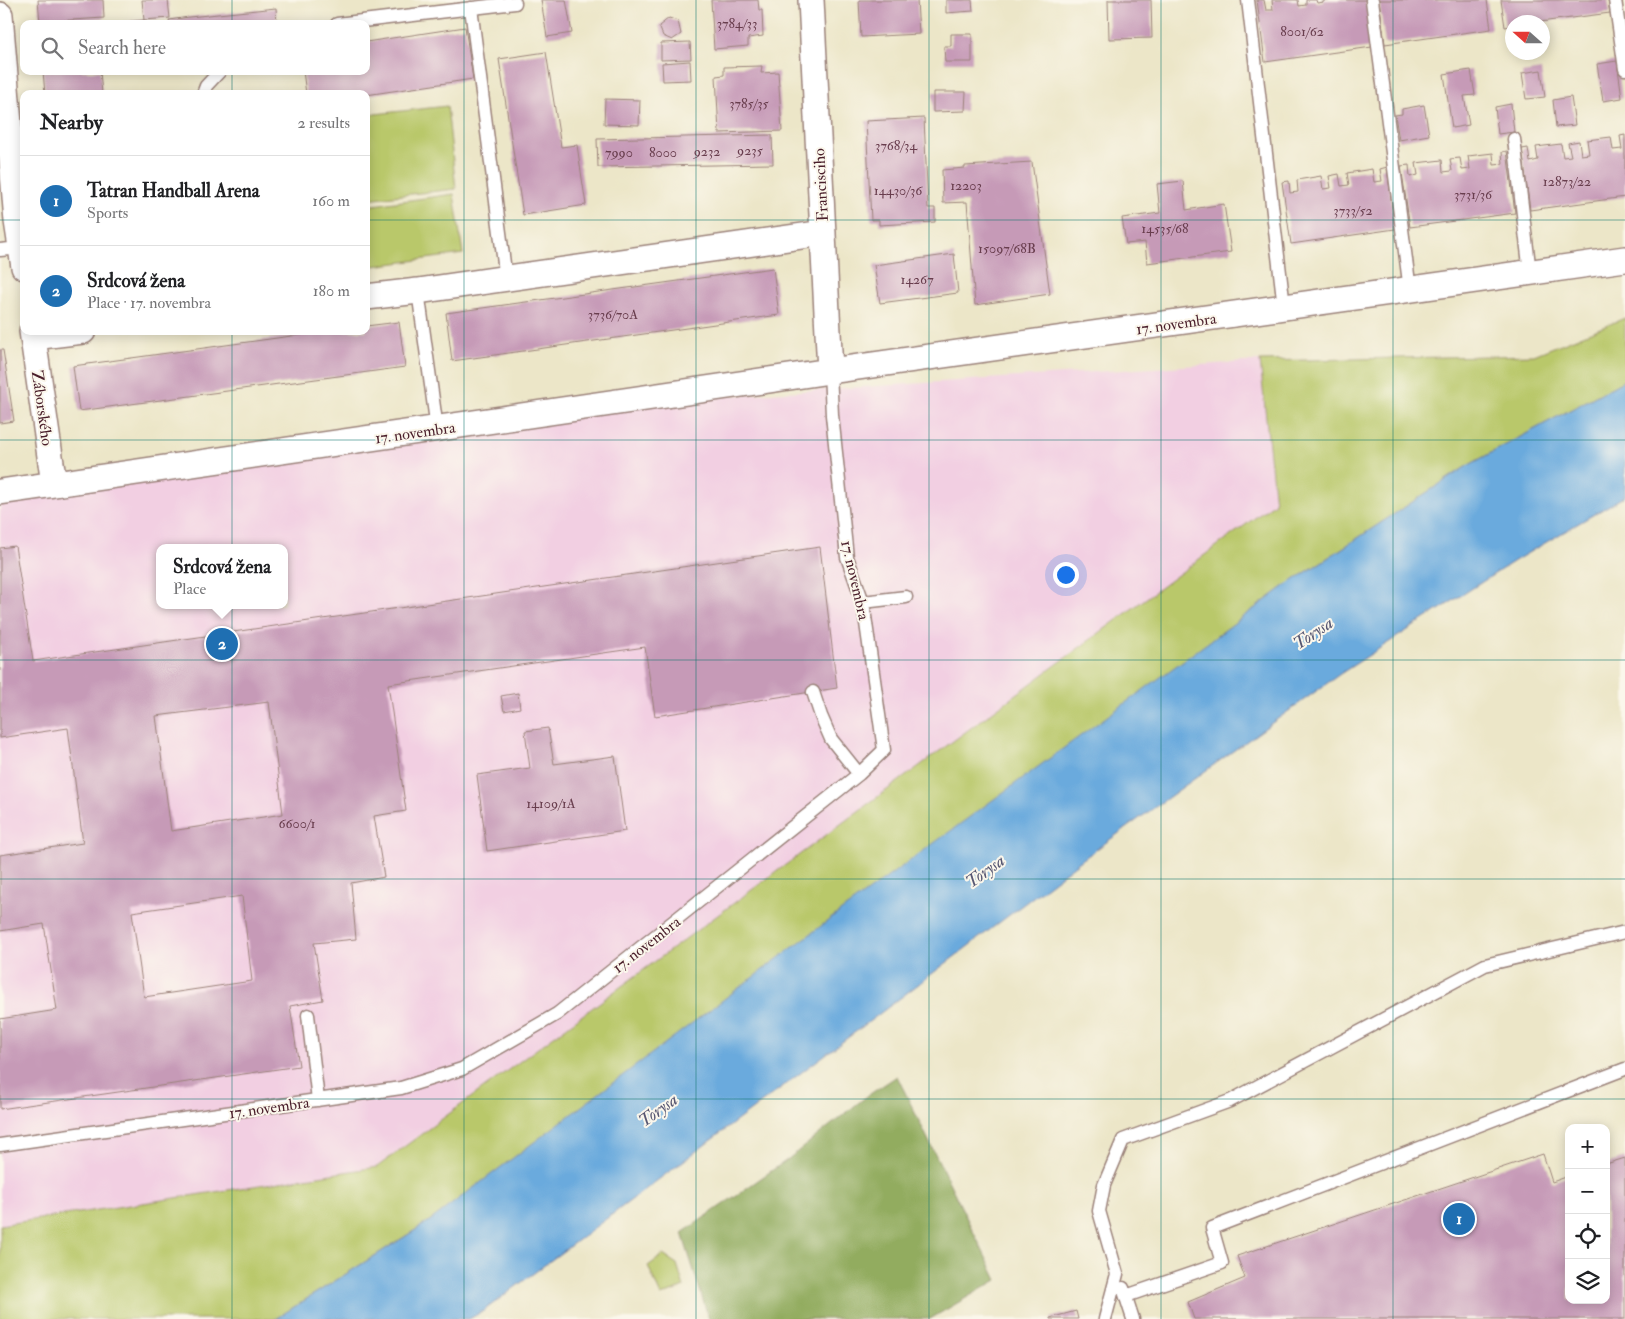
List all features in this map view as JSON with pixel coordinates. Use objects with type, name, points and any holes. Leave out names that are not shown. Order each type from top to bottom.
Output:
[{"type":"street","name":"Francisciho","points":[[811,0],[830,371]]},
{"type":"street","points":[[0,15],[15,255]]},
{"type":"street","points":[[370,297],[823,233]]},
{"type":"street","name":"17. novembra","points":[[0,492],[830,371],[1625,259]]},
{"type":"street","name":"Záborského","points":[[33,335],[54,484]]},
{"type":"lane","points":[[1248,0],[1284,307]]},
{"type":"lane","points":[[1372,0],[1410,290]]},
{"type":"lane","points":[[1615,0],[1625,69]]},
{"type":"lane","points":[[370,20],[515,3]]},
{"type":"lane","points":[[471,8],[506,278]]},
{"type":"lane","points":[[204,90],[216,75]]},
{"type":"lane","points":[[1514,139],[1530,273]]},
{"type":"lane","points":[[418,291],[437,428]]},
{"type":"lane","name":"17. novembra","points":[[0,1145],[401,1088],[462,1069],[557,1014],[859,774],[884,750],[863,602],[847,557],[832,415],[830,371]]},
{"type":"lane","points":[[863,602],[906,596]]},
{"type":"lane","points":[[813,692],[831,739],[859,774]]},
{"type":"lane","points":[[1133,1319],[1117,1274],[1099,1211],[1104,1184],[1123,1140],[1230,1102],[1485,965],[1625,932]]},
{"type":"lane","points":[[308,1015],[318,1100]]},
{"type":"lane","points":[[1126,1296],[1222,1263],[1212,1228],[1625,1069]]},
{"type":"lane","points":[[1105,1319],[1117,1274]]},
{"type":"shaded area","points":[[1260,361],[1276,503],[376,1167],[0,1225],[0,485],[527,409]]},
{"type":"green space","points":[[447,106],[456,189],[370,199],[370,115]]},
{"type":"green space","points":[[454,194],[463,254],[370,266],[370,205]]},
{"type":"green space","points":[[1625,318],[1625,380],[1467,466],[1285,586],[428,1222],[275,1319],[0,1319],[0,1225],[377,1167],[1275,503],[1260,361],[1534,355]]},
{"type":"green space","points":[[897,1076],[997,1280],[930,1319],[709,1319],[682,1233],[787,1160],[867,1096]]},
{"type":"green space","points":[[663,1255],[677,1264],[684,1287],[661,1296],[648,1266]]},
{"type":"water","name":"Torysa","points":[[1625,380],[1625,496],[1516,560],[1340,674],[1083,859],[482,1312],[469,1319],[275,1319],[428,1222],[833,917],[1285,586],[1467,466]]},
{"type":"building","points":[[38,0],[103,0],[104,18],[40,20]]},
{"type":"building","points":[[142,0],[168,0],[170,18],[144,20]]},
{"type":"building","points":[[541,0],[566,0],[572,33],[547,37]]},
{"type":"building","points":[[711,0],[758,0],[759,10],[762,10],[763,36],[748,38],[748,46],[714,49]]},
{"type":"building","points":[[859,0],[917,0],[919,34],[861,37]]},
{"type":"building","points":[[946,0],[972,0],[973,11],[946,13]]},
{"type":"building","points":[[1108,0],[1151,0],[1152,38],[1109,39]]},
{"type":"building","points":[[1257,0],[1264,0],[1266,10],[1273,10],[1272,0],[1298,0],[1299,6],[1306,5],[1306,0],[1316,0],[1317,3],[1324,2],[1324,0],[1366,0],[1372,47],[1265,62]]},
{"type":"building","points":[[1379,0],[1487,0],[1491,29],[1385,44]]},
{"type":"building","points":[[1501,0],[1608,0],[1610,13],[1550,21],[1550,15],[1505,15],[1505,27]]},
{"type":"building","points":[[276,8],[277,20],[169,20]]},
{"type":"building","points":[[669,18],[678,21],[681,34],[672,40],[663,36],[659,26]]},
{"type":"building","points":[[465,27],[473,79],[370,94],[370,90],[305,90],[304,75],[370,75],[370,41]]},
{"type":"building","points":[[951,34],[972,34],[972,62],[945,62],[944,46],[951,46]]},
{"type":"building","points":[[690,42],[691,59],[661,60],[661,43]]},
{"type":"building","points":[[546,52],[561,147],[577,145],[586,205],[523,215],[499,59]]},
{"type":"building","points":[[690,61],[691,80],[663,81],[662,63]]},
{"type":"building","points":[[1617,61],[1622,98],[1603,101],[1597,64]]},
{"type":"building","points":[[762,66],[761,73],[778,72],[782,131],[719,133],[716,76],[724,75],[724,67]]},
{"type":"building","points":[[1471,70],[1475,95],[1464,96],[1469,125],[1452,128],[1444,74]]},
{"type":"building","points":[[1541,70],[1545,97],[1526,99],[1522,73]]},
{"type":"building","points":[[43,75],[100,75],[102,90],[45,90]]},
{"type":"building","points":[[933,92],[966,92],[965,111],[933,112]]},
{"type":"building","points":[[1571,97],[1575,125],[1556,127],[1553,100]]},
{"type":"building","points":[[605,99],[640,100],[639,125],[604,124]]},
{"type":"building","points":[[1511,104],[1514,132],[1498,134],[1495,107]]},
{"type":"building","points":[[1424,105],[1429,135],[1399,140],[1395,115],[1402,114],[1402,109]]},
{"type":"building","points":[[924,118],[928,208],[935,208],[935,222],[879,225],[879,220],[871,220],[866,121]]},
{"type":"building","points":[[772,135],[773,164],[598,167],[597,139]]},
{"type":"building","points":[[1625,135],[1625,197],[1530,210],[1522,149],[1528,148],[1530,162],[1538,160],[1536,147],[1561,144],[1563,157],[1571,156],[1568,143],[1579,141],[1581,155],[1589,154],[1587,140],[1611,137],[1613,150],[1622,149],[1620,136]]},
{"type":"building","points":[[1507,151],[1515,213],[1410,227],[1401,166],[1409,165],[1410,177],[1418,175],[1416,163],[1442,160],[1443,172],[1452,171],[1450,159],[1460,158],[1462,170],[1470,169],[1468,156],[1493,153],[1494,165],[1503,164],[1502,152]]},
{"type":"building","points":[[1032,162],[1050,294],[975,305],[967,202],[943,203],[942,170],[965,168],[965,166]]},
{"type":"building","points":[[1387,167],[1395,229],[1291,244],[1282,182],[1289,181],[1290,193],[1298,192],[1297,180],[1321,176],[1323,189],[1331,188],[1329,176],[1339,174],[1341,186],[1349,185],[1347,173],[1372,169],[1374,182],[1382,181],[1380,169]]},
{"type":"building","points":[[1183,181],[1186,210],[1224,204],[1231,252],[1147,263],[1145,242],[1126,244],[1122,218],[1160,213],[1157,184]]},
{"type":"building","points":[[954,254],[958,293],[880,303],[874,265]]},
{"type":"building","points":[[773,268],[779,315],[452,361],[446,313]]},
{"type":"building","points":[[399,322],[405,367],[79,411],[73,366],[299,335],[370,335],[370,326]]},
{"type":"building","points":[[0,350],[3,350],[14,421],[0,423]]},
{"type":"building","points":[[15,546],[33,661],[820,547],[837,688],[655,716],[645,647],[388,684],[406,811],[374,816],[384,877],[351,883],[356,939],[314,943],[323,1000],[290,1006],[299,1066],[0,1109],[0,1019],[57,1010],[44,924],[0,931],[0,855],[83,843],[68,728],[0,738],[0,548]],"holes":[[[269,702],[283,814],[171,831],[156,716]],[[242,896],[252,981],[144,997],[132,912]]]},
{"type":"building","points":[[518,693],[520,708],[504,711],[501,696]]},
{"type":"building","points":[[548,728],[554,764],[615,756],[625,831],[487,851],[477,775],[530,768],[525,731]]},
{"type":"building","points":[[1543,1154],[1552,1182],[1565,1177],[1565,1304],[1610,1304],[1610,1163],[1625,1158],[1625,1319],[1194,1319],[1188,1302],[1245,1278],[1237,1256]]},
{"type":"building","points":[[1076,1311],[1078,1319],[1050,1319],[1050,1318]]},
{"type":"place","name":"Srdcová žena","points":[[222,644]]},
{"type":"place","name":"Tatran Handball Arena","points":[[1459,1219]]}]
